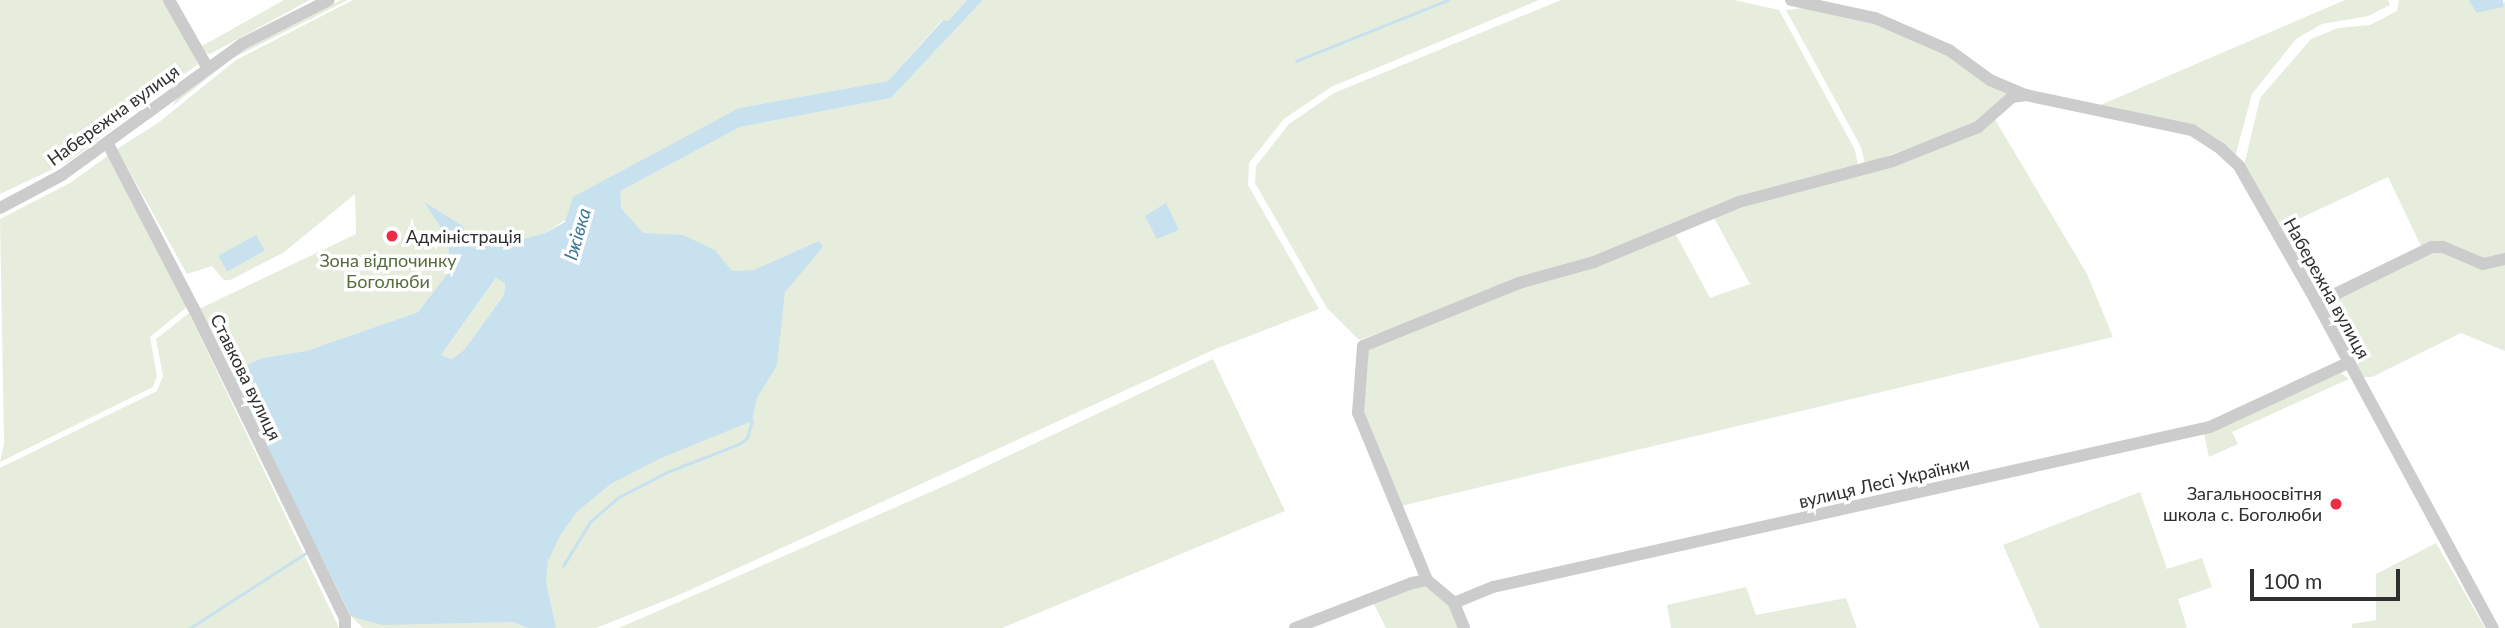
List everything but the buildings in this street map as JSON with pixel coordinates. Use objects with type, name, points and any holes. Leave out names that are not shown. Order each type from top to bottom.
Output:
[{"type":"street","points":[[169,0],[207,67]]},
{"type":"street","name":"Набережна вулиця","points":[[0,208],[108,144],[207,67],[242,44],[329,0]]},
{"type":"street","name":"Набережна вулиця","points":[[1791,0],[1875,18],[1949,50],[1990,80],[2026,95],[2192,130],[2212,142],[2239,166],[2317,303],[2493,628]]},
{"type":"street","points":[[1464,628],[1454,603],[1427,580],[1358,413],[1363,391],[1361,351],[1371,340],[1519,284],[1594,262],[1739,202],[1893,161],[1939,144],[1978,127],[2012,97],[2026,95]]},
{"type":"street","name":"Ставкова вулиця","points":[[108,144],[199,319],[345,618],[345,628]]},
{"type":"street","points":[[2317,303],[2431,247],[2443,247],[2483,264],[2505,259]]},
{"type":"street","name":"вулиця Лесі Українки","points":[[1454,603],[1507,584],[2210,427],[2348,363]]},
{"type":"street","points":[[1295,628],[1427,580]]},
{"type":"green space","points":[[0,0],[165,0],[198,64],[68,162],[0,194]]},
{"type":"green space","points":[[172,0],[202,46],[284,0],[310,0],[210,54],[205,53]]},
{"type":"green space","points":[[341,0],[348,0],[233,58],[171,107],[179,95],[238,52]]},
{"type":"green space","name":"Зона відпочинку Боголюби","points":[[353,0],[967,0],[948,21],[942,20],[888,81],[739,108],[545,233],[494,247],[467,240],[463,226],[426,204],[449,240],[448,274],[418,312],[306,351],[262,358],[513,622],[528,628],[363,628],[351,616],[199,309],[356,234],[355,194],[283,253],[230,280],[224,280],[212,266],[187,274],[117,149],[158,123],[236,60]]},
{"type":"green space","points":[[983,0],[1539,0],[1331,87],[1284,119],[1249,163],[1248,185],[1319,309],[1213,350],[679,595],[596,628],[550,628],[536,574],[561,534],[578,511],[611,484],[660,458],[623,249],[619,191],[740,127],[891,98]]},
{"type":"green space","points":[[1561,0],[1734,0],[1779,10],[1855,150],[1858,166],[1359,340],[1327,308],[1255,183],[1256,166],[1289,124],[1334,93]]},
{"type":"green space","points":[[2345,0],[2388,0],[2390,5],[2368,16],[2322,24],[2296,39],[2252,94],[2235,157],[2223,146],[2098,106]]},
{"type":"green space","points":[[2399,0],[2468,0],[2478,13],[2503,7],[2505,0],[2505,253],[2483,259],[2421,246],[2388,177],[2288,224],[2305,260],[2295,256],[2244,166],[2260,98],[2311,39],[2338,28],[2370,25],[2397,11]]},
{"type":"green space","points":[[1803,8],[1850,14],[1948,52],[2011,93],[1976,124],[1865,164],[1861,147],[1786,10]]},
{"type":"green space","points":[[1994,118],[2087,274],[2113,337],[1401,506],[1362,414],[1364,353],[1373,343],[1674,231],[1710,298],[1750,284],[1713,216],[1863,172]]},
{"type":"green space","points":[[109,155],[187,307],[150,337],[157,376],[153,387],[0,462],[4,443],[0,219],[70,183]]},
{"type":"green space","points":[[2432,251],[2505,264],[2505,351],[2461,333],[2372,377],[2362,377],[2324,304]]},
{"type":"green space","points":[[497,277],[505,283],[504,295],[464,350],[452,359],[441,355]]},
{"type":"green space","points":[[189,313],[339,628],[0,628],[0,468],[157,391],[163,376],[156,339]]},
{"type":"green space","points":[[1213,359],[1285,511],[1002,628],[619,628],[951,483]]},
{"type":"green space","points":[[2341,373],[2349,379],[2232,432],[2238,444],[2209,457],[2204,434]]},
{"type":"green space","points":[[2140,492],[2167,569],[2202,558],[2212,587],[2178,599],[2187,628],[2040,628],[2003,545]]},
{"type":"green space","points":[[2436,543],[2485,628],[2352,628],[2352,624],[2376,620],[2376,574]]},
{"type":"green space","points":[[1419,585],[1435,591],[1452,608],[1461,628],[1386,628],[1373,602]]},
{"type":"green space","points":[[1746,587],[1756,615],[1846,598],[1857,628],[1671,628],[1667,605]]},
{"type":"water","points":[[967,0],[983,0],[891,98],[740,127],[620,191],[621,208],[643,233],[683,235],[715,250],[732,271],[754,270],[819,241],[823,247],[785,292],[777,365],[757,398],[752,421],[661,458],[611,484],[578,511],[561,534],[548,561],[546,582],[556,628],[528,628],[513,622],[381,625],[351,616],[230,373],[262,358],[306,351],[418,312],[448,273],[449,240],[424,202],[463,226],[467,240],[494,247],[545,233],[565,222],[573,197],[739,108],[888,81],[943,20],[948,21]],"holes":[[[496,278],[505,283],[504,295],[464,350],[452,359],[441,355]]]},
{"type":"water","points":[[2468,0],[2503,0],[2504,7],[2477,13]]},
{"type":"water","points":[[1166,203],[1179,230],[1157,239],[1145,216]]},
{"type":"water","points":[[256,235],[265,251],[227,272],[218,256]]},
{"type":"waterway","points":[[1296,61],[1448,0]]},
{"type":"waterway","points":[[563,566],[590,522],[619,497],[667,472],[739,444],[747,438],[752,421]]},
{"type":"waterway","name":"Іжівка","points":[[190,628],[306,553]]},
{"type":"place","name":"Адміністрація","points":[[392,236]]},
{"type":"place","name":"Загальноосвітня школа с. Боголюби","points":[[2336,504]]}]
